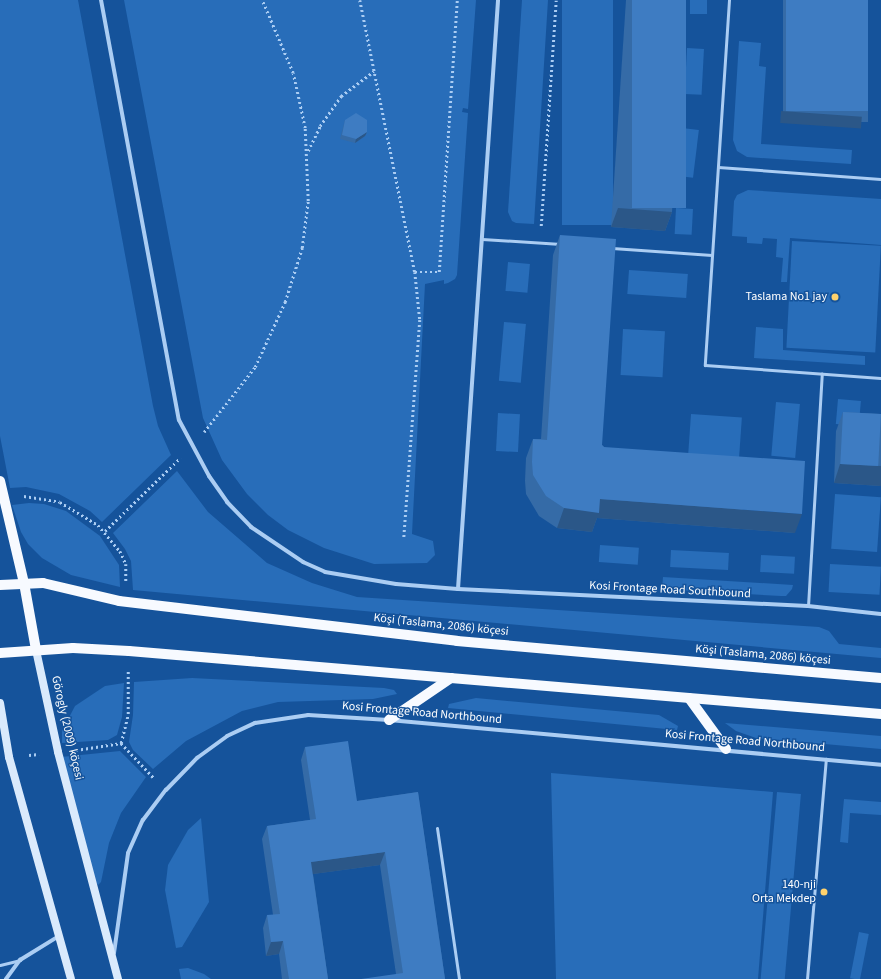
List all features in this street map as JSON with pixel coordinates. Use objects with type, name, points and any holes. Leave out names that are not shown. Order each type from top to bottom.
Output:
[{"type":"main road","name":"Görogly (2009) köçesi","points":[[0,480],[24,583],[36,650],[58,752],[118,979]]},
{"type":"main road","name":"Köşi (Taslama, 2086) köçesi","points":[[0,585],[43,583],[100,598],[127,602],[457,641],[881,678]]},
{"type":"main road","points":[[0,653],[73,648],[128,651],[881,714]]},
{"type":"main road","points":[[390,720],[450,678]]},
{"type":"main road","points":[[689,698],[726,749]]},
{"type":"main road","points":[[0,703],[9,757],[71,979]]},
{"type":"street","name":"Kosi Frontage Road Southbound","points":[[101,0],[179,420],[192,446],[227,502],[251,527],[302,562],[325,572],[362,579],[458,589],[808,606],[881,614]]},
{"type":"street","points":[[458,589],[498,0]]},
{"type":"street","name":"Kosi Frontage Road Northbound","points":[[113,960],[128,853],[143,820],[166,790],[197,758],[227,736],[255,723],[308,715],[390,720],[726,749],[881,765]]},
{"type":"street","points":[[6,979],[20,960],[59,936]]},
{"type":"lane","points":[[729,0],[705,365],[881,378]]},
{"type":"lane","points":[[718,167],[881,178]]},
{"type":"lane","points":[[482,239],[563,244]]},
{"type":"lane","points":[[610,248],[712,255]]},
{"type":"lane","points":[[808,606],[822,373]]},
{"type":"lane","points":[[807,979],[826,759]]},
{"type":"lane","points":[[437,828],[459,979]]},
{"type":"lane","points":[[0,965],[20,960]]},
{"type":"path","points":[[105,531],[192,446],[255,367],[285,302],[302,248],[308,201],[308,151],[293,73],[262,0]]},
{"type":"path","points":[[360,0],[415,272],[420,320],[404,537]]},
{"type":"path","points":[[415,272],[439,272],[457,0]]},
{"type":"path","points":[[540,243],[556,0]]},
{"type":"path","points":[[308,151],[320,126],[341,96],[374,70]]},
{"type":"path","points":[[4,495],[38,497],[60,502],[88,516],[114,541],[126,564],[127,602]]},
{"type":"path","points":[[121,743],[128,714],[128,651]]},
{"type":"path","points":[[9,757],[121,743]]},
{"type":"path","points":[[121,743],[166,790]]},
{"type":"shaded area","points":[[0,0],[78,0],[153,406],[158,426],[171,455],[102,522],[90,511],[59,494],[26,487],[10,488],[0,436]]},
{"type":"shaded area","points":[[124,0],[476,0],[468,109],[463,108],[462,112],[468,113],[457,275],[455,279],[448,283],[444,284],[444,280],[425,284],[412,534],[433,541],[435,555],[427,563],[374,564],[324,548],[288,530],[268,515],[247,494],[222,460],[203,418]]},
{"type":"shaded area","points":[[522,0],[548,0],[534,224],[516,223],[512,221],[508,212]]},
{"type":"shaded area","points":[[562,0],[613,0],[613,225],[562,225]]},
{"type":"shaded area","points":[[690,0],[707,0],[707,14],[690,14]]},
{"type":"shaded area","points":[[739,41],[761,43],[759,66],[766,67],[761,144],[852,150],[851,164],[747,157],[737,151],[733,140]]},
{"type":"shaded area","points":[[687,48],[704,49],[702,95],[685,94]]},
{"type":"shaded area","points":[[682,128],[699,130],[693,178],[676,176]]},
{"type":"shaded area","points":[[748,190],[881,199],[881,245],[790,238],[787,282],[781,282],[783,258],[776,257],[777,239],[763,238],[762,244],[747,243],[747,237],[732,236],[734,201],[737,195]]},
{"type":"shaded area","points":[[676,208],[693,209],[692,235],[675,234]]},
{"type":"shaded area","name":"Taslama No1 jay","points":[[792,241],[881,246],[875,353],[786,348]]},
{"type":"shaded area","points":[[508,262],[530,264],[527,293],[505,291]]},
{"type":"shaded area","points":[[629,270],[688,274],[686,298],[627,294]]},
{"type":"shaded area","points":[[504,322],[526,324],[521,383],[499,381]]},
{"type":"shaded area","points":[[756,327],[783,329],[783,350],[865,356],[865,365],[754,358]]},
{"type":"shaded area","points":[[623,329],[665,331],[663,377],[621,375]]},
{"type":"shaded area","points":[[838,399],[861,401],[859,426],[836,424]]},
{"type":"shaded area","points":[[776,402],[800,404],[795,458],[771,456]]},
{"type":"shaded area","points":[[498,413],[520,414],[518,452],[496,451]]},
{"type":"shaded area","points":[[691,414],[742,418],[739,457],[688,454]]},
{"type":"shaded area","points":[[177,471],[208,512],[267,563],[312,583],[357,597],[819,627],[829,631],[839,644],[881,648],[881,658],[133,590],[131,561],[125,549],[113,533]]},
{"type":"shaded area","points":[[835,494],[881,497],[877,552],[831,549]]},
{"type":"shaded area","points":[[29,503],[44,504],[66,511],[100,536],[119,565],[120,587],[71,575],[42,558],[28,544],[21,532],[12,505]]},
{"type":"shaded area","points":[[600,545],[639,548],[638,565],[599,562]]},
{"type":"shaded area","points":[[671,550],[729,553],[728,570],[670,567]]},
{"type":"shaded area","points":[[761,555],[795,557],[794,574],[760,572]]},
{"type":"shaded area","points":[[830,564],[881,567],[879,595],[829,592]]},
{"type":"shaded area","points":[[663,577],[793,585],[792,589],[786,596],[662,589]]},
{"type":"shaded area","points":[[192,678],[384,688],[394,690],[397,694],[373,699],[278,702],[242,711],[186,741],[153,769],[133,750],[129,742],[133,715],[134,682]]},
{"type":"shaded area","points":[[124,683],[122,717],[117,735],[108,740],[62,743],[62,731],[75,706],[105,686]]},
{"type":"shaded area","points":[[476,698],[659,715],[678,726],[677,730],[448,708],[449,704]]},
{"type":"shaded area","points":[[725,723],[881,736],[881,749],[756,738],[736,731]]},
{"type":"shaded area","points":[[120,751],[146,777],[121,813],[109,843],[101,882],[98,885],[95,881],[61,757]]},
{"type":"shaded area","points":[[551,773],[773,792],[758,979],[556,979]]},
{"type":"shaded area","points":[[777,792],[801,794],[785,979],[761,979]]},
{"type":"shaded area","points":[[844,799],[881,802],[881,815],[850,813],[848,843],[840,842]]},
{"type":"shaded area","points":[[201,818],[209,902],[182,947],[176,948],[165,890],[168,865],[188,830]]},
{"type":"shaded area","points":[[859,932],[869,934],[860,979],[850,978]]},
{"type":"shaded area","points":[[188,968],[204,974],[211,979],[181,979],[179,969]]},
{"type":"building","points":[[632,0],[686,0],[686,208],[632,208]]},
{"type":"building","points":[[786,0],[868,0],[868,111],[786,111]]},
{"type":"building","points":[[356,113],[367,120],[367,132],[356,139],[342,135],[345,120]]},
{"type":"building","points":[[560,235],[616,239],[602,445],[604,447],[805,461],[802,514],[600,499],[599,513],[564,508],[546,496],[533,475],[533,439],[547,440]]},
{"type":"building","points":[[843,412],[881,414],[878,466],[840,464]]},
{"type":"building","points":[[348,741],[357,801],[418,792],[445,979],[361,979],[403,973],[385,852],[311,862],[328,979],[289,979],[283,941],[271,942],[267,915],[280,914],[267,826],[316,819],[305,747]]},
{"type":"place","name":"Taslama No1 jay","points":[[835,297]]},
{"type":"place","name":"140-nji Orta Mekdep","points":[[824,892]]}]
